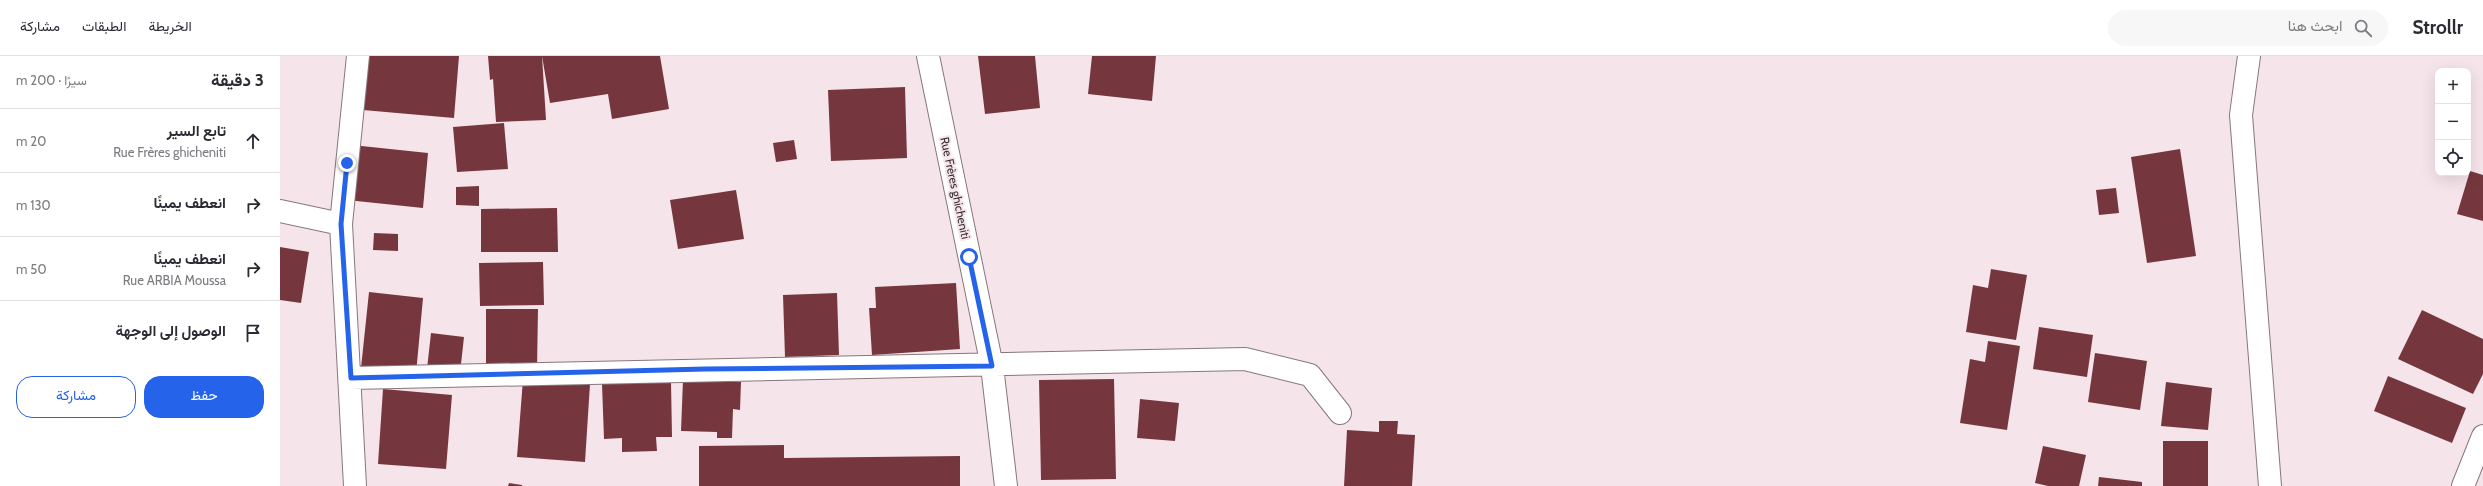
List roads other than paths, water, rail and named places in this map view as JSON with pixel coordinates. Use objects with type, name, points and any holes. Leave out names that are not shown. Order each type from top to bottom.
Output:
[{"type":"street","points":[[355,486],[351,378],[341,224],[358,56]]},
{"type":"street","name":"Rue Frères ghicheniti","points":[[928,56],[992,366],[1006,486]]},
{"type":"street","points":[[2249,56],[2241,115],[2270,486]]},
{"type":"street","points":[[280,211],[341,224]]},
{"type":"street","points":[[351,378],[705,369],[992,366],[1245,359],[1310,375],[1340,413]]},
{"type":"street","points":[[2463,486],[2483,436]]}]
